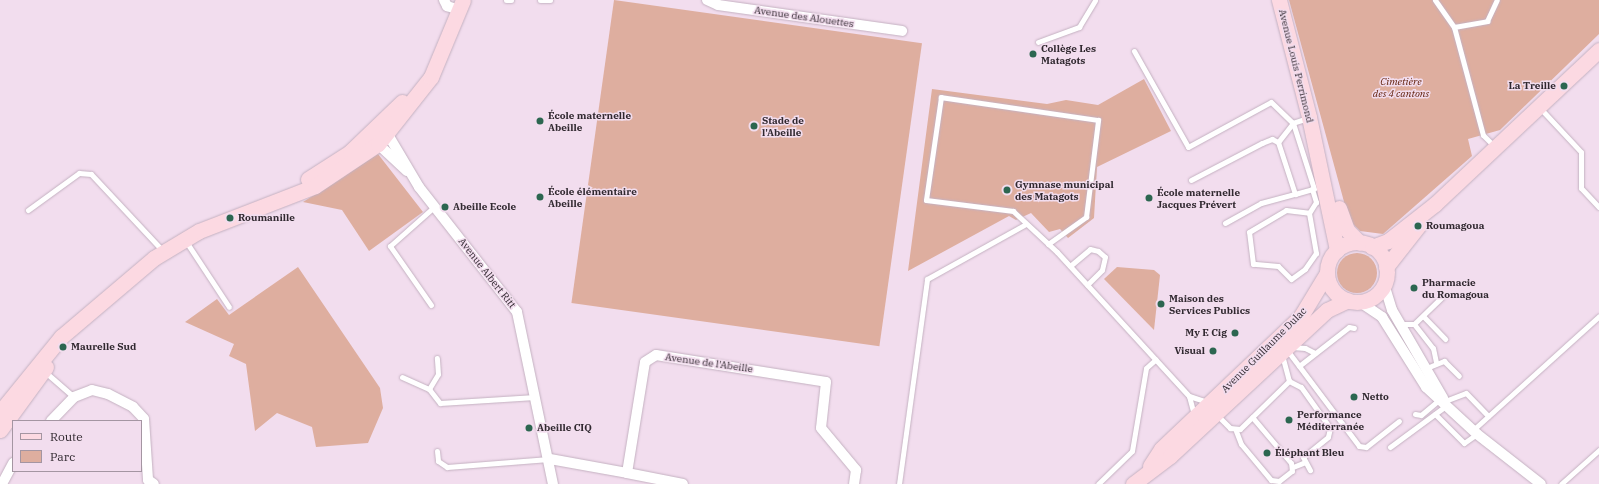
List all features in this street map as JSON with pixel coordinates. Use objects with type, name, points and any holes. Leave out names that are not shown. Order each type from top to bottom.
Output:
[{"type":"main road","name":"Avenue Louis Perrimond","points":[[1279,0],[1311,125],[1346,230],[1366,245]]},
{"type":"main road","points":[[0,412],[45,353],[77,326],[124,281],[164,252],[185,239],[279,198],[331,178],[380,136],[438,56],[461,5]]},
{"type":"main road","points":[[1436,204],[1386,267],[1384,284],[1375,296],[1354,301],[1333,290],[1327,273],[1337,250],[1388,241],[1436,204],[1540,108],[1599,50]]},
{"type":"main road","name":"Avenue Louis Perrimond","points":[[1311,125],[1318,188],[1337,250]]},
{"type":"main road","points":[[1366,245],[1386,267]]},
{"type":"main road","name":"Avenue Guillaume Dulac","points":[[1214,410],[1301,316],[1327,273]]},
{"type":"main road","name":"Avenue Guillaume Dulac","points":[[1143,479],[1199,421],[1284,351],[1327,310],[1354,301]]},
{"type":"main road","points":[[0,430],[77,326]]},
{"type":"street","points":[[444,0],[446,6],[461,5]]},
{"type":"street","name":"Avenue des Alouettes","points":[[707,0],[718,5],[902,31]]},
{"type":"street","name":"Avenue Albert Ritt","points":[[380,136],[517,312],[550,459],[553,484]]},
{"type":"street","points":[[1384,284],[1421,371]]},
{"type":"street","points":[[1354,301],[1382,317],[1444,402],[1475,432],[1541,484]]},
{"type":"street","name":"Avenue de l'Abeille","points":[[627,473],[645,362],[656,355],[826,382],[821,428],[856,470],[854,484]]},
{"type":"street","points":[[52,420],[74,397],[92,390],[108,394],[133,407],[144,418],[148,480],[154,484]]},
{"type":"street","points":[[550,459],[683,484]]},
{"type":"street","points":[[2,484],[12,466]]},
{"type":"lane","points":[[506,0],[511,0]]},
{"type":"lane","points":[[540,0],[550,0]]},
{"type":"lane","points":[[1038,42],[1079,27],[1095,0]]},
{"type":"lane","points":[[1434,0],[1454,27],[1483,135],[1496,149]]},
{"type":"lane","points":[[1454,27],[1488,21],[1497,0]]},
{"type":"lane","points":[[1134,52],[1188,147],[1271,102],[1293,123],[1318,188],[1316,202],[1309,213],[1316,252],[1305,269],[1291,279],[1278,266],[1253,264],[1249,232],[1286,210],[1309,213]]},
{"type":"lane","points":[[1048,244],[1086,217],[1098,120],[941,97],[926,200],[1013,211],[1070,266],[1189,396],[1214,410],[1236,431],[1241,444],[1271,480],[1279,481],[1293,467],[1303,463]]},
{"type":"lane","points":[[1540,108],[1581,152],[1581,188],[1599,207]]},
{"type":"lane","points":[[1293,123],[1311,125]]},
{"type":"lane","points":[[1278,142],[1293,123]]},
{"type":"lane","points":[[1191,180],[1272,139],[1278,142],[1295,194]]},
{"type":"lane","points":[[28,210],[79,173],[91,174],[164,252]]},
{"type":"lane","points":[[1225,223],[1261,203],[1318,188]]},
{"type":"lane","points":[[431,305],[390,246],[435,206]]},
{"type":"lane","points":[[899,484],[927,279],[1026,224]]},
{"type":"lane","points":[[185,239],[229,307]]},
{"type":"lane","points":[[1070,266],[1090,249],[1098,250],[1105,257],[1102,270],[1087,285]]},
{"type":"lane","points":[[1400,324],[1414,324],[1442,297]]},
{"type":"lane","points":[[1423,316],[1445,339]]},
{"type":"lane","points":[[1435,414],[1464,443],[1488,416],[1599,316]]},
{"type":"lane","points":[[1414,324],[1433,348],[1436,362]]},
{"type":"lane","points":[[1299,366],[1349,327],[1354,328]]},
{"type":"lane","points":[[1284,351],[1300,346],[1315,354]]},
{"type":"lane","points":[[1284,351],[1299,366],[1359,446],[1366,446],[1399,421]]},
{"type":"lane","points":[[1284,351],[1289,381]]},
{"type":"lane","points":[[429,389],[438,374],[437,358]]},
{"type":"lane","points":[[1098,484],[1132,451],[1146,368],[1156,359]]},
{"type":"lane","points":[[1421,371],[1436,362],[1444,361],[1459,376]]},
{"type":"lane","points":[[43,371],[74,397]]},
{"type":"lane","points":[[402,377],[429,389],[440,403],[535,397]]},
{"type":"lane","points":[[1236,431],[1289,381]]},
{"type":"lane","points":[[1289,381],[1301,388],[1330,428],[1328,437],[1303,457],[1303,463],[1310,470]]},
{"type":"lane","points":[[1414,414],[1421,415],[1444,402],[1466,393],[1488,416]]},
{"type":"lane","points":[[1189,396],[1199,421]]},
{"type":"lane","points":[[1390,447],[1435,414],[1444,402]]},
{"type":"lane","points":[[1252,417],[1293,467]]},
{"type":"lane","points":[[1561,484],[1599,450]]},
{"type":"lane","points":[[437,451],[438,461],[447,466],[550,459]]},
{"type":"green space","name":"Stade de l'Abeille","points":[[614,0],[922,43],[879,346],[571,303]]},
{"type":"green space","name":"Cimetière des 4 cantons","points":[[1289,0],[1599,0],[1599,34],[1500,130],[1468,139],[1472,156],[1383,234],[1360,231],[1349,220]]},
{"type":"green space","name":"Gymnase municipal des Matagots","points":[[1144,79],[1171,131],[1097,167],[1094,218],[1068,238],[1060,229],[1049,232],[1031,213],[1016,220],[1009,216],[908,271],[932,89],[1047,104],[1066,100],[1098,105]]},
{"type":"green space","points":[[378,154],[423,212],[369,251],[342,210],[303,202]]},
{"type":"green space","points":[[1361,253],[1368,256],[1374,262],[1377,273],[1376,281],[1368,290],[1361,293],[1353,293],[1346,290],[1338,281],[1337,269],[1340,262],[1349,254]]},
{"type":"green space","points":[[298,267],[380,388],[383,408],[368,443],[316,447],[312,427],[277,413],[255,431],[246,364],[229,356],[234,344],[185,322],[217,299],[229,315]]},
{"type":"green space","points":[[1117,267],[1154,270],[1160,275],[1154,330],[1104,279]]},
{"type":"place","name":"Collège Les Matagots","points":[[1033,54]]},
{"type":"place","name":"La Treille","points":[[1564,86]]},
{"type":"place","name":"École maternelle Abeille","points":[[540,121]]},
{"type":"place","name":"Stade de l'Abeille","points":[[754,126]]},
{"type":"place","name":"Gymnase municipal des Matagots","points":[[1007,190]]},
{"type":"place","name":"École élémentaire Abeille","points":[[540,197]]},
{"type":"place","name":"École maternelle Jacques Prévert","points":[[1149,198]]},
{"type":"place","name":"Abeille Ecole","points":[[445,207]]},
{"type":"place","name":"Roumanille","points":[[230,218]]},
{"type":"place","name":"Roumagoua","points":[[1418,226]]},
{"type":"place","name":"Pharmacie du Romagoua","points":[[1414,288]]},
{"type":"place","name":"Maison des Services Publics","points":[[1161,304]]},
{"type":"place","name":"My E Cig","points":[[1235,333]]},
{"type":"place","name":"Maurelle Sud","points":[[63,347]]},
{"type":"place","name":"Visual","points":[[1213,351]]},
{"type":"place","name":"Netto","points":[[1354,397]]},
{"type":"place","name":"Performance Méditerranée","points":[[1289,420]]},
{"type":"place","name":"Abeille CIQ","points":[[529,428]]},
{"type":"place","name":"Éléphant Bleu","points":[[1267,453]]}]
